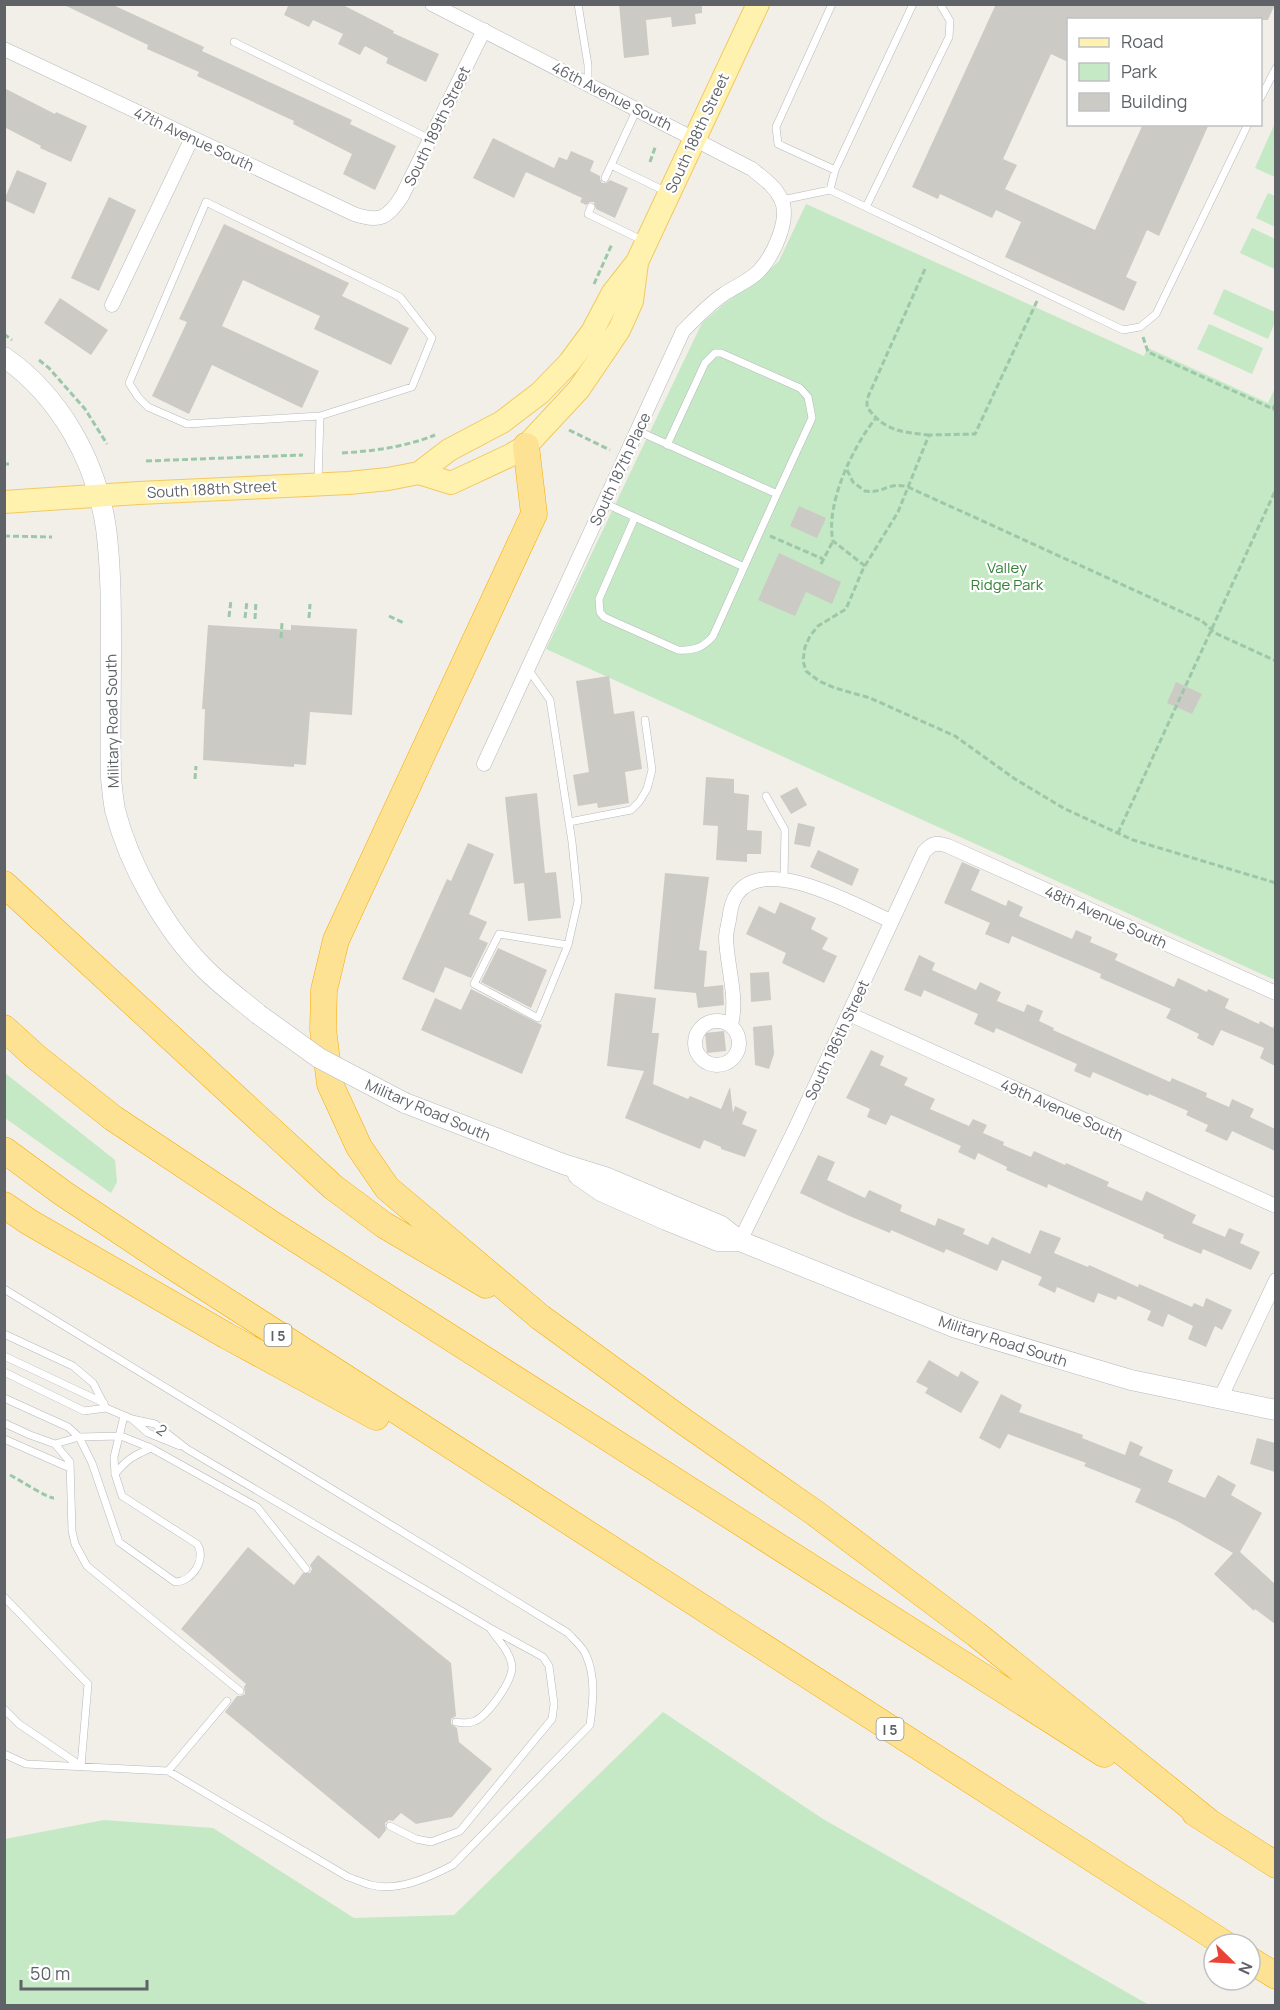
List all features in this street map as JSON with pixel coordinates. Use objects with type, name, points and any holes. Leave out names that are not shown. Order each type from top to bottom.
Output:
[{"type":"highway","points":[[526,446],[534,514],[336,940],[324,990],[323,1029],[330,1084],[359,1147],[387,1188],[540,1317],[814,1513],[976,1634],[1208,1821]]},
{"type":"highway","points":[[4,884],[333,1186],[384,1225],[540,1317]]},
{"type":"highway","points":[[4,1028],[36,1057],[113,1118],[272,1224],[1275,1865]]},
{"type":"highway","name":"I 5","points":[[4,1150],[64,1194],[175,1269],[1206,1932]]},
{"type":"highway","points":[[4,1205],[227,1336],[555,1514]]},
{"type":"highway","points":[[1262,1968],[1275,1976]]},
{"type":"main road","name":"South 188th Street","points":[[4,502],[388,479],[419,473],[449,450],[502,422],[540,393],[569,363],[592,332],[612,294],[641,252],[758,4]]},
{"type":"main road","name":"South 188th Street","points":[[419,473],[452,483],[526,446],[579,388],[619,330],[632,301],[641,252]]},
{"type":"main road","name":"Military Road South","points":[[4,357],[53,400],[79,442],[99,496],[105,526],[110,579],[111,778],[115,809],[130,856],[153,901],[204,968],[258,1014],[319,1058],[405,1103],[563,1164],[601,1191],[718,1241],[740,1241],[956,1328],[1131,1380],[1275,1410]]},
{"type":"street","name":"46th Avenue South","points":[[432,4],[752,169],[770,184],[782,200]]},
{"type":"street","points":[[460,18],[466,4]]},
{"type":"street","name":"South 189th Street","points":[[385,217],[402,196],[484,30]]},
{"type":"street","name":"47th Avenue South","points":[[4,50],[354,214],[371,219],[385,217]]},
{"type":"street","points":[[112,305],[192,138]]},
{"type":"street","name":"South 187th Place","points":[[484,765],[683,331],[723,294],[759,271],[778,241],[783,221],[782,200]]},
{"type":"street","name":"South 186th Street","points":[[740,1241],[796,1127],[924,852],[937,843]]},
{"type":"street","name":"48th Avenue South","points":[[937,843],[1275,993]]},
{"type":"street","points":[[731,1025],[735,1010],[726,936],[731,907],[738,893],[750,883],[767,878],[806,884],[891,921]]},
{"type":"street","name":"49th Avenue South","points":[[849,1014],[1275,1206]]},
{"type":"street","points":[[1220,1399],[1275,1280]]},
{"type":"lane","points":[[578,4],[588,65],[588,83]]},
{"type":"lane","points":[[832,4],[776,127],[778,144],[835,170]]},
{"type":"lane","points":[[830,190],[835,170],[913,4]]},
{"type":"lane","points":[[866,207],[949,37],[950,21],[940,4]]},
{"type":"lane","points":[[234,42],[430,140]]},
{"type":"lane","points":[[1262,95],[1275,68]]},
{"type":"lane","points":[[605,178],[637,108]]},
{"type":"lane","points":[[782,200],[830,190],[1123,330],[1140,327],[1156,314],[1247,126]]},
{"type":"lane","points":[[611,165],[669,193]]},
{"type":"lane","points":[[206,202],[400,297],[432,338],[412,387],[320,416],[187,424],[148,407],[129,383],[206,202]]},
{"type":"lane","points":[[591,207],[588,214],[641,252]]},
{"type":"lane","points":[[635,517],[599,599],[600,612],[604,617],[678,650],[689,651],[700,648],[713,636],[812,418],[807,397],[800,388],[721,353],[715,353],[705,363],[668,445]]},
{"type":"lane","points":[[318,484],[320,416]]},
{"type":"lane","points":[[638,431],[777,494]]},
{"type":"lane","points":[[604,503],[744,567]]},
{"type":"lane","points":[[528,669],[550,700],[569,822],[578,901],[568,945],[537,1018],[474,984],[499,934],[568,945]]},
{"type":"lane","points":[[569,822],[631,810],[639,802],[647,789],[652,770],[645,720]]},
{"type":"lane","points":[[766,796],[785,830],[784,879]]},
{"type":"lane","points":[[4,1289],[568,1633],[586,1654],[592,1677],[593,1700],[590,1725],[453,1864],[427,1878],[396,1886],[373,1886],[348,1877],[168,1771],[26,1764],[4,1754]]},
{"type":"lane","points":[[4,1334],[73,1366],[93,1383],[105,1405],[84,1411],[4,1372]]},
{"type":"lane","name":"2","points":[[4,1356],[123,1416],[155,1424],[188,1449]]},
{"type":"lane","points":[[4,1398],[68,1427],[80,1437],[92,1463],[119,1542],[175,1582],[181,1582],[191,1576],[202,1557],[201,1550],[197,1544],[122,1496],[115,1474],[114,1457],[121,1436],[123,1416]]},
{"type":"lane","points":[[132,1419],[148,1433],[188,1449],[543,1657],[549,1666],[554,1704],[552,1719],[460,1831],[431,1842],[416,1839],[390,1826]]},
{"type":"lane","points":[[4,1423],[55,1444],[70,1462],[72,1531],[75,1544],[87,1566],[240,1691]]},
{"type":"lane","points":[[55,1444],[80,1437],[121,1436],[151,1448],[258,1507],[306,1569]]},
{"type":"lane","points":[[4,1439],[70,1468]]},
{"type":"lane","points":[[115,1474],[125,1461],[151,1448]]},
{"type":"lane","points":[[4,1598],[88,1684],[81,1766]]},
{"type":"lane","points":[[456,1722],[465,1724],[475,1721],[484,1714],[507,1685],[512,1668],[508,1653],[490,1628]]},
{"type":"lane","points":[[168,1771],[227,1701]]},
{"type":"lane","points":[[4,1709],[19,1724],[81,1766]]},
{"type":"path","points":[[650,162],[656,145]]},
{"type":"path","points":[[591,291],[612,244]]},
{"type":"path","points":[[925,269],[867,399],[867,407],[875,419],[897,431],[928,435],[975,434],[1038,299]]},
{"type":"path","points":[[1140,327],[1148,352],[1274,410],[1275,403]]},
{"type":"path","points":[[821,564],[833,541],[833,501],[858,444],[875,419]]},
{"type":"path","points":[[567,429],[610,450]]},
{"type":"path","points":[[342,453],[372,452],[423,440],[443,431]]},
{"type":"path","points":[[928,435],[898,512],[865,566],[846,609],[818,626],[810,636],[805,647],[803,661],[806,671],[819,681],[835,688],[870,698],[955,736],[1015,779],[1065,808],[1118,833],[1178,855],[1275,882]]},
{"type":"path","points":[[146,461],[303,455]]},
{"type":"path","points":[[847,470],[853,482],[865,491],[880,490],[897,483],[908,487],[1202,621],[1215,633],[1275,661]]},
{"type":"path","points":[[1118,833],[1275,489]]},
{"type":"path","points":[[760,531],[823,559]]},
{"type":"path","points":[[4,536],[52,537]]},
{"type":"path","points":[[833,541],[865,566]]},
{"type":"path","points":[[229,617],[231,600]]},
{"type":"path","points":[[246,618],[247,601]]},
{"type":"path","points":[[255,619],[256,601]]},
{"type":"path","points":[[309,618],[310,604]]},
{"type":"path","points":[[389,616],[404,623]]},
{"type":"path","points":[[281,638],[282,623]]},
{"type":"path","points":[[195,779],[196,766]]},
{"type":"path","points":[[10,1475],[32,1486],[48,1498],[54,1498]]},
{"type":"green space","points":[[1275,123],[1275,177],[1255,168]]},
{"type":"green space","points":[[1268,193],[1275,196],[1275,227],[1256,218]]},
{"type":"green space","name":"Valley Ridge Park","points":[[806,204],[1144,356],[1148,348],[1268,403],[1275,388],[1275,980],[546,649],[702,323],[725,303],[756,282],[779,261]]},
{"type":"green space","points":[[1252,228],[1275,239],[1275,269],[1240,253]]},
{"type":"green space","points":[[1224,289],[1275,312],[1275,322],[1268,339],[1213,314]]},
{"type":"green space","points":[[1209,324],[1263,348],[1252,374],[1197,349]]},
{"type":"green space","points":[[5,1073],[115,1160],[117,1182],[111,1193],[5,1118]]},
{"type":"green space","points":[[663,1712],[823,1819],[1149,2005],[5,2005],[5,1839],[104,1820],[213,1828],[354,1918],[454,1915]]},
{"type":"building","points":[[62,4],[111,4],[204,47],[202,51],[352,120],[350,124],[396,146],[375,190],[343,174],[352,154],[293,124],[294,121],[197,76],[199,72],[147,49],[148,45]]},
{"type":"building","points":[[289,4],[341,4],[394,31],[393,33],[439,54],[426,82],[386,63],[388,58],[365,46],[360,55],[338,44],[343,34],[313,20],[309,27],[284,15]]},
{"type":"building","points":[[619,4],[702,4],[702,13],[695,14],[696,24],[672,27],[671,17],[646,20],[649,55],[624,58]]},
{"type":"building","points":[[996,4],[1275,4],[1268,20],[1262,20],[1262,18],[1067,18],[1067,62],[1051,54],[1003,159],[1017,165],[1005,189],[1095,230],[1142,126],[1208,126],[1159,236],[1147,230],[1126,277],[1137,282],[1124,311],[1005,257],[1021,222],[996,210],[992,218],[940,194],[938,199],[912,187]]},
{"type":"building","points":[[4,88],[55,114],[56,112],[87,126],[71,162],[40,148],[41,146],[4,127]]},
{"type":"building","points":[[493,138],[554,168],[559,157],[567,160],[571,151],[594,161],[590,171],[600,176],[602,183],[610,180],[628,188],[615,218],[596,209],[594,202],[586,205],[580,202],[582,198],[526,172],[514,198],[473,178]]},
{"type":"building","points":[[17,170],[47,183],[34,214],[4,200]]},
{"type":"building","points":[[109,197],[136,210],[99,291],[71,278]]},
{"type":"building","points":[[224,224],[349,283],[342,296],[409,328],[391,365],[314,329],[320,316],[243,280],[222,326],[319,371],[302,408],[212,365],[189,414],[152,396],[187,322],[179,319]]},
{"type":"building","points":[[60,298],[108,330],[91,355],[44,323]]},
{"type":"building","points":[[799,506],[826,518],[817,538],[790,526]]},
{"type":"building","points":[[779,553],[841,582],[832,604],[806,592],[795,616],[758,600]]},
{"type":"building","points":[[208,625],[291,630],[291,625],[357,629],[352,715],[310,712],[306,765],[294,764],[294,767],[203,760],[205,709],[202,709]]},
{"type":"building","points":[[609,676],[614,714],[634,711],[642,769],[625,772],[629,803],[598,808],[597,803],[578,806],[573,775],[589,772],[576,681]]},
{"type":"building","points":[[1176,682],[1202,694],[1192,714],[1167,703]]},
{"type":"building","points":[[706,777],[734,779],[734,793],[749,795],[747,830],[762,831],[761,854],[747,854],[747,862],[716,860],[718,826],[703,825]]},
{"type":"building","points":[[797,787],[807,805],[791,814],[780,796]]},
{"type":"building","points":[[537,793],[545,873],[556,872],[561,918],[528,921],[524,883],[514,884],[505,797]]},
{"type":"building","points":[[798,823],[815,827],[810,847],[794,844]]},
{"type":"building","points":[[468,843],[494,854],[469,914],[487,922],[479,939],[488,943],[471,978],[445,967],[434,993],[402,979],[447,879],[451,881]]},
{"type":"building","points":[[818,850],[859,869],[852,886],[810,867]]},
{"type":"building","points":[[962,862],[980,870],[971,890],[1006,906],[1008,900],[1023,907],[1019,916],[1072,939],[1076,930],[1092,937],[1090,942],[1118,954],[1115,960],[1174,987],[1178,978],[1207,992],[1208,989],[1229,999],[1225,1008],[1259,1024],[1260,1021],[1273,1028],[1275,1023],[1275,1066],[1260,1058],[1264,1048],[1221,1030],[1213,1046],[1197,1038],[1199,1034],[1166,1018],[1171,1009],[1100,978],[1101,974],[1012,936],[1009,944],[985,934],[990,923],[944,903]]},
{"type":"building","points":[[665,873],[709,877],[699,950],[707,951],[704,987],[723,985],[724,1005],[698,1008],[696,993],[654,989]]},
{"type":"building","points":[[780,902],[816,918],[811,929],[828,938],[822,949],[837,956],[824,983],[782,963],[786,953],[746,934],[759,906],[775,914]]},
{"type":"building","points":[[498,948],[547,970],[531,1008],[481,982]]},
{"type":"building","points":[[919,955],[935,963],[932,970],[976,990],[980,982],[1001,992],[997,1001],[1024,1012],[1027,1004],[1043,1011],[1039,1021],[1054,1028],[1053,1030],[1170,1082],[1172,1078],[1207,1093],[1206,1097],[1229,1107],[1232,1099],[1254,1109],[1250,1117],[1275,1129],[1275,1151],[1232,1131],[1227,1141],[1205,1131],[1208,1125],[1186,1115],[1188,1111],[1093,1072],[1090,1078],[1074,1071],[1077,1064],[996,1028],[994,1033],[974,1024],[978,1014],[924,990],[921,997],[904,990]]},
{"type":"building","points":[[769,972],[771,1000],[751,1002],[750,973]]},
{"type":"building","points":[[471,989],[542,1025],[522,1074],[421,1030],[435,998],[461,1010]]},
{"type":"building","points":[[615,993],[656,998],[652,1033],[659,1033],[653,1084],[688,1099],[690,1096],[721,1109],[730,1087],[733,1113],[735,1106],[747,1112],[742,1124],[757,1130],[745,1157],[721,1149],[704,1140],[700,1149],[625,1118],[644,1071],[607,1066]]},
{"type":"building","points":[[772,1025],[774,1054],[769,1069],[755,1065],[753,1027]]},
{"type":"building","points":[[724,1031],[726,1051],[707,1053],[705,1033]]},
{"type":"building","points":[[871,1050],[884,1056],[880,1065],[908,1078],[904,1085],[935,1099],[930,1109],[969,1126],[973,1119],[987,1125],[983,1133],[1004,1142],[1003,1145],[1031,1157],[1034,1151],[1065,1165],[1066,1163],[1109,1182],[1107,1186],[1142,1201],[1146,1191],[1196,1215],[1192,1223],[1225,1237],[1229,1228],[1244,1234],[1240,1243],[1260,1252],[1251,1270],[1203,1249],[1201,1254],[1163,1238],[1164,1235],[1048,1184],[1047,1188],[1006,1170],[1007,1167],[978,1153],[975,1160],[958,1152],[961,1146],[891,1115],[886,1125],[867,1117],[870,1109],[846,1098]]},
{"type":"building","points":[[818,1155],[835,1162],[827,1180],[865,1198],[869,1190],[902,1205],[900,1211],[935,1226],[938,1218],[965,1229],[963,1234],[988,1245],[992,1237],[1030,1254],[1040,1230],[1061,1238],[1054,1253],[1088,1267],[1089,1265],[1138,1287],[1139,1284],[1192,1307],[1194,1303],[1203,1307],[1206,1298],[1232,1310],[1222,1330],[1215,1326],[1206,1347],[1188,1339],[1193,1326],[1168,1314],[1163,1327],[1147,1320],[1151,1311],[1118,1296],[1116,1300],[1098,1293],[1094,1303],[1057,1287],[1055,1293],[1038,1285],[1042,1277],[1002,1260],[997,1271],[946,1249],[944,1253],[891,1230],[890,1233],[800,1193]]},
{"type":"building","points":[[929,1360],[958,1377],[961,1371],[979,1382],[961,1413],[925,1393],[928,1388],[916,1382]]},
{"type":"building","points":[[1001,1394],[1022,1405],[1019,1412],[1083,1435],[1082,1438],[1125,1455],[1130,1441],[1143,1447],[1139,1455],[1173,1470],[1168,1482],[1205,1498],[1218,1475],[1236,1485],[1231,1495],[1262,1513],[1240,1552],[1275,1584],[1275,1624],[1255,1609],[1254,1611],[1214,1574],[1233,1553],[1177,1521],[1135,1502],[1141,1489],[1084,1466],[1086,1463],[1008,1434],[1000,1449],[979,1438]]},
{"type":"building","points":[[1257,1438],[1275,1443],[1275,1472],[1250,1464]]},
{"type":"building","points":[[248,1547],[294,1585],[303,1573],[310,1573],[312,1569],[310,1565],[318,1555],[451,1663],[456,1716],[451,1719],[451,1724],[457,1728],[459,1742],[492,1769],[452,1817],[416,1824],[401,1813],[393,1821],[389,1820],[385,1823],[386,1830],[379,1839],[225,1712],[237,1696],[245,1694],[246,1684],[181,1629]]}]
